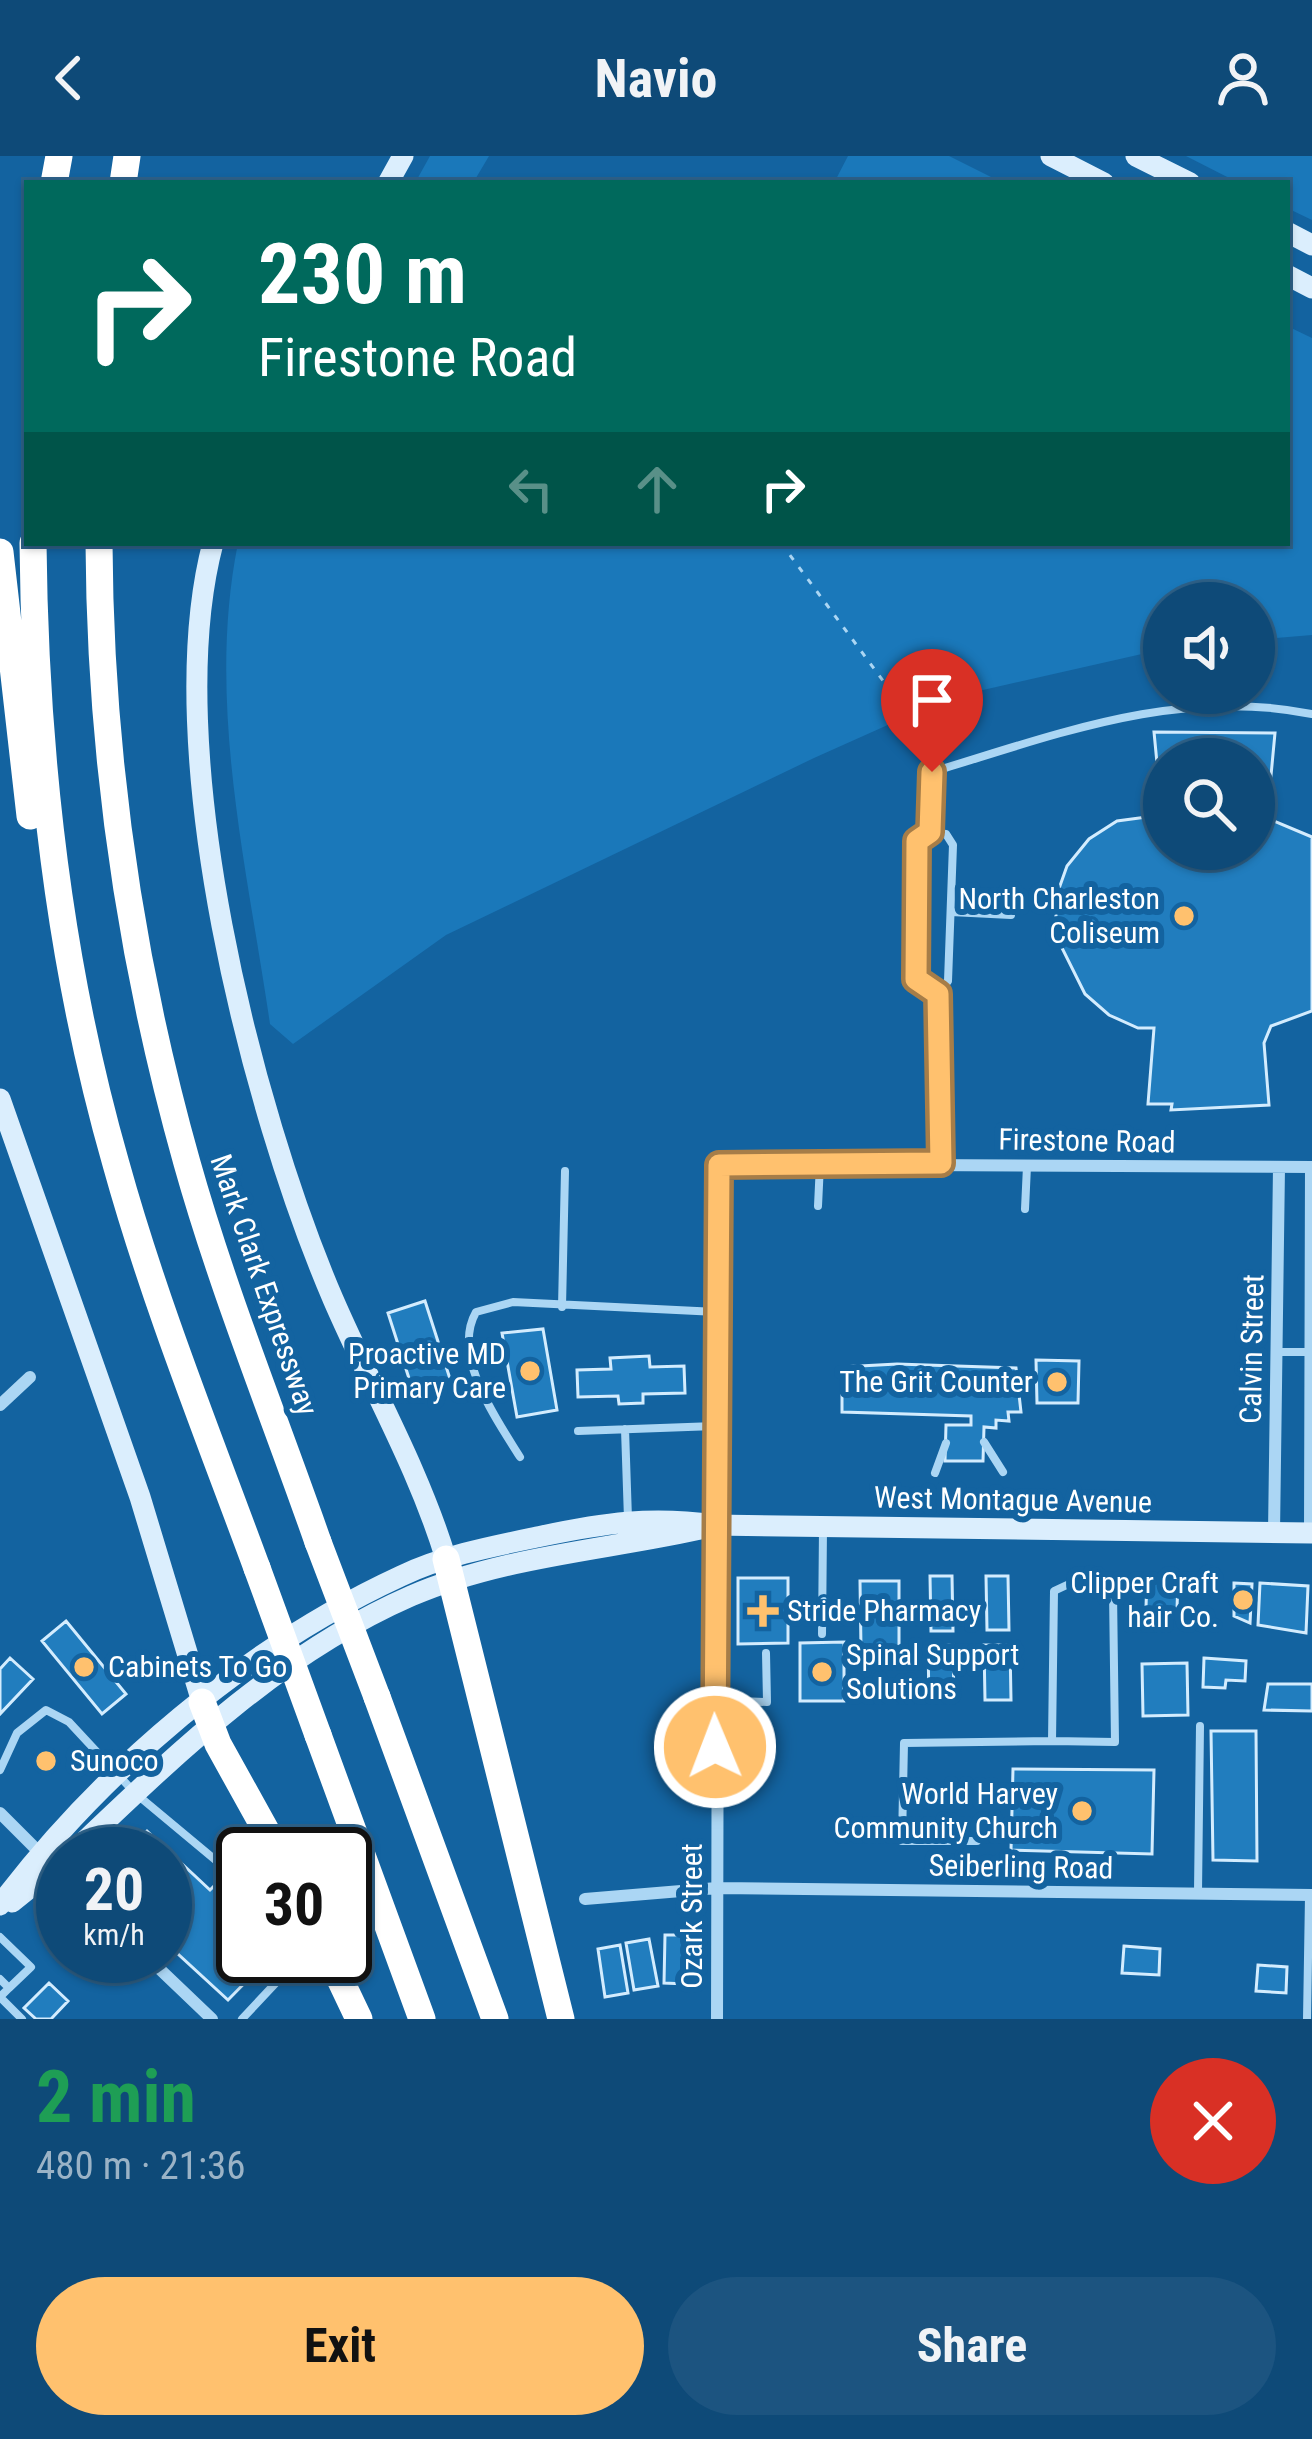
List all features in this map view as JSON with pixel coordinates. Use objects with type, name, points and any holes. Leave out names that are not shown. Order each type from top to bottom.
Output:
[{"type":"highway","points":[[33,546],[55,883],[98,1096]]},
{"type":"highway","name":"Mark Clark Expressway","points":[[99,546],[102,667],[115,801],[148,1011],[211,1239],[495,2019]]},
{"type":"highway","points":[[0,551],[44,911],[68,1020],[98,1096],[164,1316],[422,2019]]},
{"type":"highway","points":[[449,1570],[561,2019]]},
{"type":"highway","points":[[206,1713],[265,1827]]},
{"type":"highway","points":[[342,1983],[359,2019]]},
{"type":"main road","points":[[1051,156],[1096,179]]},
{"type":"main road","points":[[1142,159],[1184,180]]},
{"type":"main road","points":[[212,546],[203,578],[195,678],[205,800],[230,958],[289,1184],[334,1301],[425,1490],[449,1570]]},
{"type":"main road","points":[[0,1099],[140,1497],[206,1713]]},
{"type":"main road","name":"West Montague Avenue","points":[[89,1827],[127,1785],[206,1713],[325,1641],[412,1596],[449,1570],[628,1521],[655,1516],[714,1526],[1311,1533]]},
{"type":"main road","name":"West Montague Avenue","points":[[449,1570],[714,1526]]},
{"type":"main road","name":"West Montague Avenue","points":[[0,1908],[36,1879]]},
{"type":"street","name":"Firestone Road","points":[[719,1165],[1312,1167]]},
{"type":"street","name":"Ozark Street","points":[[717,2019],[714,1526],[719,1165]]},
{"type":"street","name":"Calvin Street","points":[[1274,1533],[1279,1166]]},
{"type":"street","name":"Calvin Street","points":[[1311,1533],[1312,1167]]},
{"type":"street","points":[[0,1405],[30,1377]]},
{"type":"street","points":[[0,1813],[36,1843]]},
{"type":"street","name":"Seiberling Road","points":[[586,1899],[717,1888],[1310,1895]]},
{"type":"street","points":[[174,1983],[212,2019]]},
{"type":"lane","points":[[930,832],[932,772],[1118,716],[1187,706],[1256,704],[1312,714]]},
{"type":"lane","points":[[938,994],[916,979],[917,841],[930,832],[946,834],[953,845],[948,981],[938,994],[941,1163]]},
{"type":"lane","points":[[951,912],[1011,916]]},
{"type":"lane","points":[[818,1206],[820,1163]]},
{"type":"lane","points":[[1025,1209],[1027,1164]]},
{"type":"lane","points":[[562,1306],[565,1172]]},
{"type":"lane","points":[[520,1457],[485,1401],[472,1358],[470,1322],[485,1306],[717,1312]]},
{"type":"lane","points":[[1276,1352],[1311,1352]]},
{"type":"lane","points":[[578,1431],[715,1426]]},
{"type":"lane","points":[[625,1429],[628,1521]]},
{"type":"lane","points":[[984,1442],[1004,1472]]},
{"type":"lane","points":[[935,1473],[946,1443]]},
{"type":"lane","points":[[822,1634],[823,1527]]},
{"type":"lane","points":[[977,1841],[902,1841],[904,1743],[1115,1742],[1113,1592],[1084,1577],[1054,1591],[1052,1741]]},
{"type":"lane","points":[[715,1700],[767,1702],[766,1653]]},
{"type":"lane","points":[[0,1770],[17,1733],[46,1711],[69,1722],[127,1785],[216,1860]]},
{"type":"lane","points":[[1198,1894],[1200,1726]]},
{"type":"lane","points":[[1307,2019],[1310,1895]]},
{"type":"lane","points":[[0,1937],[31,1967],[0,1997],[22,2019]]},
{"type":"lane","points":[[0,1979],[9,1988]]},
{"type":"lane","points":[[242,2019],[276,1983]]},
{"type":"path","points":[[783,546],[904,709],[939,746]]},
{"type":"shaded area","points":[[430,156],[489,156],[475,180],[417,180]]},
{"type":"shaded area","points":[[848,156],[949,156],[997,180],[836,180]]},
{"type":"shaded area","points":[[1186,156],[1312,156],[1312,220],[1290,209],[1290,180],[1233,180]]},
{"type":"shaded area","points":[[1290,327],[1312,338],[1312,635],[1275,638],[1275,582],[1143,582],[1143,654],[948,698],[814,758],[446,935],[293,1044],[270,1024],[233,784],[226,663],[238,546],[1290,546]]},
{"type":"building","name":"North Charleston Coliseum","points":[[1154,732],[1275,733],[1275,738],[1155,738]]},
{"type":"building","name":"North Charleston Coliseum","points":[[1143,818],[1143,870],[1275,870],[1275,821],[1312,837],[1312,1011],[1271,1026],[1264,1043],[1269,1105],[1171,1110],[1172,1104],[1148,1104],[1154,1028],[1138,1028],[1109,1015],[1085,994],[1056,936],[1056,897],[1067,866],[1089,839],[1117,821]]},
{"type":"building","points":[[425,1301],[452,1385],[415,1397],[388,1313]]},
{"type":"building","name":"Proactive MD Primary Care","points":[[543,1329],[557,1410],[517,1417],[502,1333]]},
{"type":"building","points":[[649,1356],[650,1367],[684,1366],[685,1393],[643,1394],[643,1403],[619,1404],[618,1396],[578,1397],[577,1370],[611,1369],[610,1358]]},
{"type":"building","name":"The Grit Counter","points":[[1036,1360],[1079,1361],[1078,1403],[1037,1403]]},
{"type":"building","points":[[842,1367],[1016,1368],[1021,1412],[1008,1412],[1009,1421],[996,1420],[996,1428],[984,1427],[983,1461],[945,1461],[946,1425],[971,1425],[971,1416],[842,1412]]},
{"type":"building","points":[[930,1576],[952,1576],[953,1631],[931,1631]]},
{"type":"building","points":[[986,1576],[1008,1576],[1009,1630],[987,1630]]},
{"type":"building","points":[[1147,1577],[1178,1579],[1177,1609],[1146,1607]]},
{"type":"building","name":"Stride Pharmacy","points":[[738,1578],[788,1578],[788,1643],[738,1644]]},
{"type":"building","points":[[860,1581],[899,1581],[899,1648],[861,1648]]},
{"type":"building","name":"Clipper Craft hair Co.","points":[[1234,1583],[1252,1584],[1250,1623],[1234,1616]]},
{"type":"building","points":[[1260,1583],[1308,1586],[1306,1633],[1258,1625]]},
{"type":"building","name":"Cabinets To Go","points":[[66,1621],[126,1694],[102,1714],[42,1641]]},
{"type":"building","name":"Spinal Support Solutions","points":[[844,1642],[844,1701],[800,1701],[800,1643]]},
{"type":"building","points":[[953,1645],[954,1701],[929,1701],[928,1646]]},
{"type":"building","points":[[984,1645],[1010,1645],[1011,1700],[985,1700]]},
{"type":"building","points":[[10,1658],[33,1679],[0,1714],[0,1669]]},
{"type":"building","points":[[1204,1658],[1246,1661],[1245,1681],[1226,1680],[1225,1688],[1203,1687]]},
{"type":"building","points":[[1187,1663],[1188,1715],[1143,1716],[1142,1664]]},
{"type":"building","points":[[1268,1684],[1312,1684],[1312,1711],[1264,1710]]},
{"type":"building","points":[[1211,1731],[1256,1731],[1257,1861],[1213,1860]]},
{"type":"building","name":"World Harvey Community Church","points":[[1013,1769],[1154,1770],[1152,1854],[1011,1850]]},
{"type":"building","points":[[192,1873],[210,1890],[216,1888],[216,1983],[245,1983],[228,2000],[192,1967]]},
{"type":"building","points":[[665,1935],[688,1935],[686,1984],[664,1983]]},
{"type":"building","points":[[649,1939],[658,1986],[634,1990],[626,1943]]},
{"type":"building","points":[[620,1945],[628,1993],[605,1997],[598,1949]]},
{"type":"building","points":[[1124,1946],[1160,1949],[1159,1975],[1122,1973]]},
{"type":"building","points":[[1258,1965],[1287,1967],[1286,1993],[1256,1991]]},
{"type":"building","points":[[49,1983],[68,2001],[51,2019],[36,2019],[24,2008]]},
{"type":"place","name":"North Charleston Coliseum","points":[[1184,916]]},
{"type":"place","name":"Proactive MD Primary Care","points":[[530,1371]]},
{"type":"place","name":"The Grit Counter","points":[[1057,1382]]},
{"type":"place","name":"Clipper Craft hair Co.","points":[[1243,1600]]},
{"type":"place","name":"Stride Pharmacy","points":[[763,1611]]},
{"type":"place","name":"Cabinets To Go","points":[[84,1667]]},
{"type":"place","name":"Spinal Support Solutions","points":[[822,1672]]},
{"type":"place","name":"Sunoco","points":[[46,1761]]},
{"type":"place","name":"World Harvey Community Church","points":[[1082,1811]]},
{"type":"route","points":[[715,1747],[719,1165],[941,1163],[938,994],[916,979],[917,841],[930,832],[932,772]]}]
